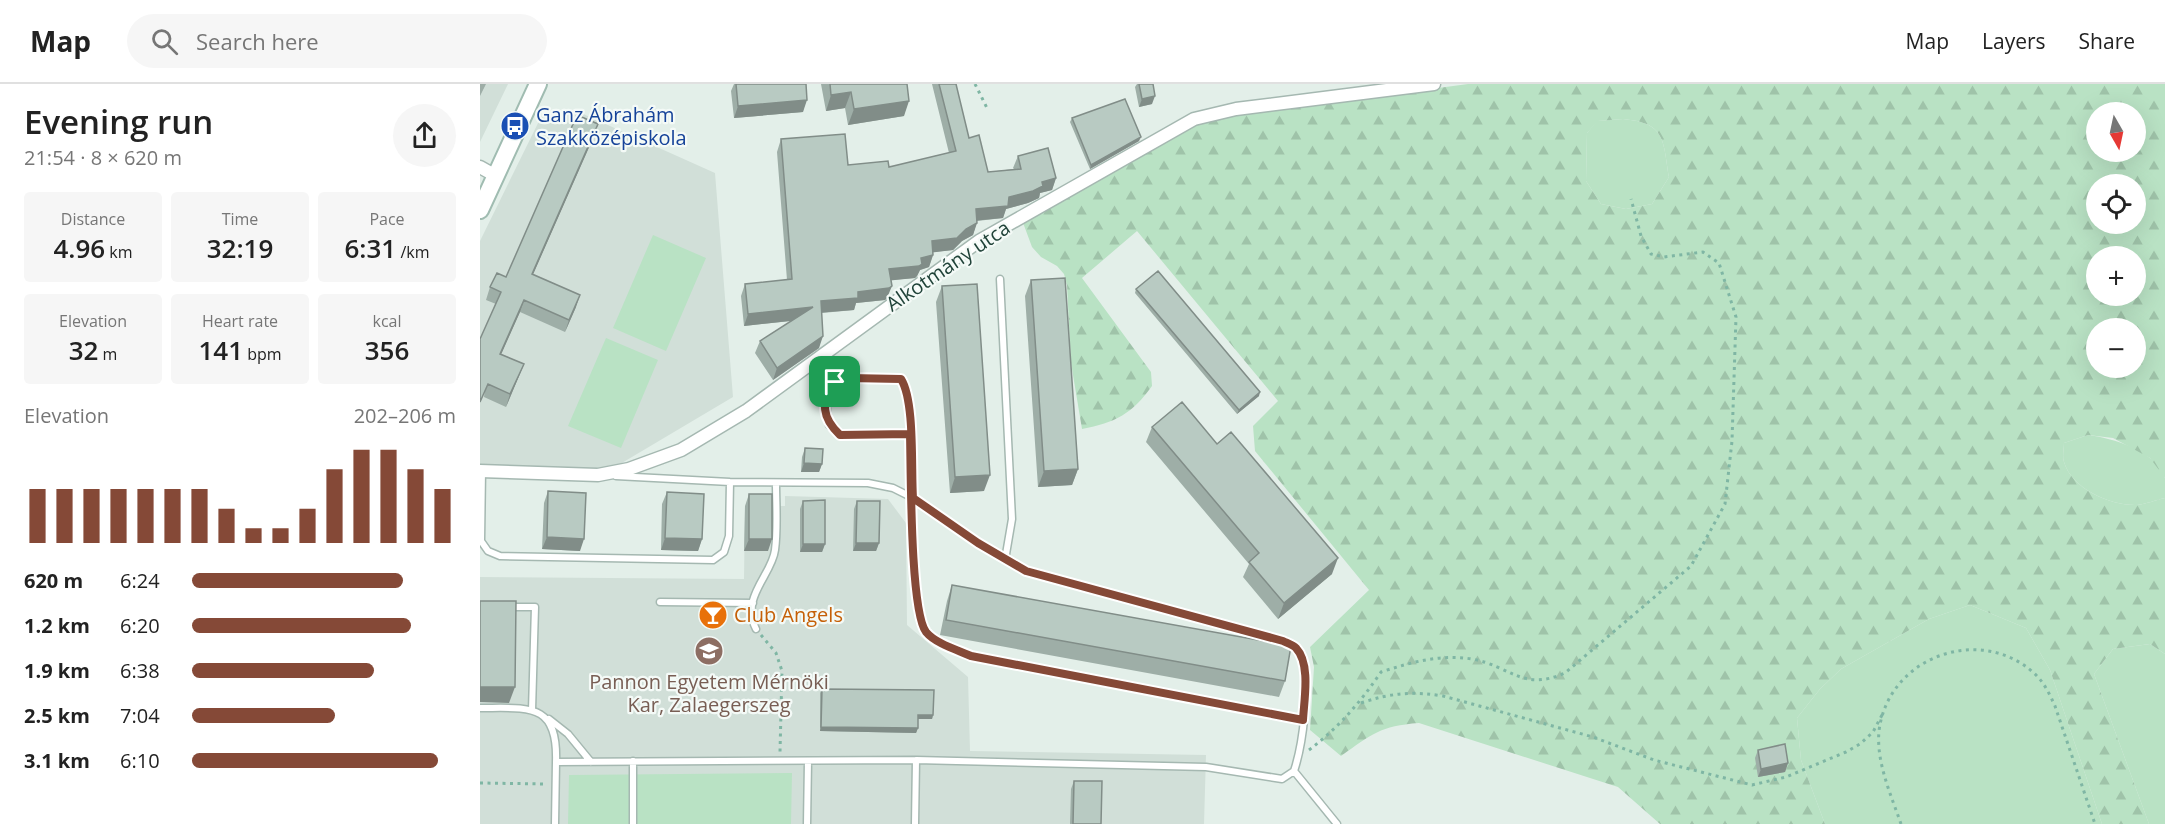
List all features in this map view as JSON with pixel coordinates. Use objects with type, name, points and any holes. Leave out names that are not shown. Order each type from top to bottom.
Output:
[{"type":"street","points":[[480,210],[538,84]]},
{"type":"street","name":"Alkotmány utca","points":[[481,471],[598,475],[656,461],[715,431],[979,241],[1194,119],[1236,109],[1434,84]]},
{"type":"street","points":[[480,167],[496,176]]},
{"type":"lane","points":[[1000,279],[1012,519],[1005,560]]},
{"type":"lane","points":[[910,434],[840,435],[829,425],[825,394],[835,382],[849,378],[901,379],[908,390],[919,607],[926,632],[971,656],[1303,720]]},
{"type":"lane","points":[[481,471],[481,541],[488,551],[500,556],[713,560],[724,552],[729,536],[730,482]]},
{"type":"lane","points":[[556,762],[916,760],[1206,767],[1282,779],[1294,771],[1298,759],[1305,676],[1302,659],[1296,648],[1283,641],[1051,579],[1005,560],[913,498],[893,488],[868,483],[730,482],[598,475]]},
{"type":"lane","points":[[756,629],[752,621],[753,603],[761,578],[775,550],[776,483]]},
{"type":"lane","points":[[660,602],[753,603]]},
{"type":"lane","points":[[502,607],[535,607],[532,710]]},
{"type":"lane","points":[[480,708],[532,710],[546,717],[568,734],[591,762]]},
{"type":"lane","points":[[546,717],[554,730],[555,824]]},
{"type":"lane","points":[[807,824],[808,760]]},
{"type":"lane","points":[[915,824],[916,760]]},
{"type":"lane","points":[[633,761],[633,824]]},
{"type":"lane","points":[[1294,771],[1337,824]]},
{"type":"path","points":[[975,84],[988,110]]},
{"type":"path","points":[[1298,759],[1330,734],[1360,703],[1381,672],[1436,657],[1474,660],[1528,680],[1546,682],[1565,673],[1691,566],[1725,504],[1732,441],[1736,316],[1719,263],[1703,252],[1664,257],[1651,254],[1641,236],[1631,199]]},
{"type":"path","points":[[756,629],[776,653],[782,671],[779,761]]},
{"type":"path","points":[[1360,703],[1389,693],[1418,691],[1443,696],[1593,738],[1654,760],[1752,785],[1786,777],[1860,744],[1873,732],[1888,701],[1906,675],[1940,654],[1978,649],[2011,658],[2036,675],[2046,688],[2055,706],[2095,824]]},
{"type":"path","points":[[1882,715],[1879,747],[1887,782],[1901,824]]},
{"type":"path","points":[[480,783],[556,784]]},
{"type":"shaded area","points":[[480,84],[508,84],[480,142]]},
{"type":"shaded area","points":[[543,113],[581,113],[715,173],[733,397],[610,470],[480,464],[480,241]]},
{"type":"shaded area","name":"Pannon Egyetem Mérnöki Kar, Zalaegerszeg","points":[[785,496],[888,499],[906,523],[907,625],[968,677],[970,751],[1206,755],[1204,824],[480,824],[480,577],[744,579],[745,506],[785,506]]},
{"type":"green space","points":[[1468,84],[2165,84],[2165,478],[2150,458],[2113,438],[2088,435],[2064,443],[2063,455],[2068,472],[2075,480],[2084,488],[2105,499],[2127,505],[2137,505],[2165,498],[2165,654],[2150,644],[2113,649],[2094,674],[2149,824],[2102,824],[2050,670],[2026,628],[1970,605],[1929,619],[1841,669],[1820,689],[1797,718],[1801,760],[1825,824],[1660,824],[1618,787],[1419,723],[1395,726],[1377,732],[1341,756],[1310,730],[1314,667],[1310,647],[1369,590],[1255,451],[1253,426],[1278,401],[1137,231],[1082,278],[1151,372],[1152,386],[1138,403],[1114,420],[1082,429],[1071,363],[1067,285],[1064,274],[1057,266],[1041,257],[1032,247],[1022,220],[1206,119]],"holes":[[[1623,119],[1637,121],[1655,129],[1663,143],[1669,177],[1652,204],[1626,209],[1601,204],[1586,181],[1587,133],[1598,121]]]},
{"type":"green space","points":[[1623,119],[1637,121],[1655,129],[1663,143],[1669,177],[1652,204],[1626,209],[1601,204],[1586,181],[1587,133],[1597,121]]},
{"type":"green space","points":[[653,235],[706,258],[666,351],[613,328]]},
{"type":"green space","points":[[606,338],[658,360],[621,448],[568,426]]},
{"type":"green space","points":[[2088,435],[2121,443],[2153,460],[2165,478],[2165,498],[2137,505],[2127,505],[2105,499],[2084,488],[2068,472],[2063,455],[2064,443]]},
{"type":"green space","points":[[1970,605],[2026,628],[2050,670],[2102,824],[1825,824],[1801,760],[1797,718],[1820,689],[1841,669],[1929,619]]},
{"type":"green space","points":[[2150,644],[2165,654],[2165,824],[2149,824],[2094,674],[2113,649]]},
{"type":"green space","points":[[792,773],[791,824],[568,824],[569,775]]},
{"type":"building","points":[[736,84],[806,84],[807,100],[738,106]]},
{"type":"building","points":[[830,84],[907,84],[909,101],[854,109],[851,92],[831,95]]},
{"type":"building","points":[[939,84],[956,84],[969,138],[979,135],[988,172],[1021,169],[1018,156],[1048,148],[1056,178],[1042,182],[1043,186],[1033,191],[1009,197],[1008,206],[976,209],[977,223],[957,238],[932,241],[933,255],[921,258],[922,264],[889,269],[892,286],[889,288],[858,292],[858,298],[821,301],[823,336],[777,368],[760,341],[813,307],[748,314],[745,284],[792,279],[781,139],[845,134],[848,165],[888,161],[889,167],[956,151]]},
{"type":"building","points":[[1139,84],[1153,84],[1155,96],[1142,99]]},
{"type":"building","points":[[1125,99],[1141,137],[1091,165],[1072,118]]},
{"type":"building","points":[[577,115],[598,124],[532,274],[580,295],[569,320],[524,300],[500,354],[524,364],[510,394],[488,384],[480,402],[480,339],[501,292],[490,287],[497,273],[506,277]]},
{"type":"building","points":[[1158,271],[1260,392],[1239,410],[1136,289]]},
{"type":"building","points":[[1065,278],[1078,469],[1044,471],[1031,280]]},
{"type":"building","points":[[977,284],[990,475],[955,477],[942,286]]},
{"type":"building","points":[[1182,402],[1217,444],[1231,432],[1338,558],[1284,603],[1249,562],[1259,553],[1152,427]]},
{"type":"building","points":[[805,448],[823,449],[822,464],[804,463]]},
{"type":"building","points":[[548,491],[586,493],[584,539],[547,537]]},
{"type":"building","points":[[667,492],[704,494],[702,539],[665,538]]},
{"type":"building","points":[[749,494],[772,494],[772,539],[749,539]]},
{"type":"building","points":[[825,500],[825,544],[803,544],[803,501]]},
{"type":"building","points":[[857,501],[880,501],[879,543],[856,543]]},
{"type":"building","points":[[952,585],[1291,646],[1285,681],[946,620]]},
{"type":"building","points":[[480,601],[516,601],[515,687],[480,687]]},
{"type":"building","points":[[822,689],[934,690],[933,715],[918,715],[918,728],[821,727]]},
{"type":"building","points":[[1785,744],[1788,763],[1761,769],[1758,750]]},
{"type":"building","points":[[1074,781],[1102,781],[1101,824],[1073,824]]},
{"type":"place","name":"Ganz Ábrahám Szakközépiskola","points":[[515,126]]},
{"type":"place","name":"Club Angels","points":[[713,615]]},
{"type":"place","name":"Pannon Egyetem Mérnöki Kar, Zalaegerszeg","points":[[709,651]]},
{"type":"route","points":[[849,378],[901,379],[908,390],[913,498],[1005,560],[1026,571],[1051,579],[1283,641],[1296,648],[1302,659],[1305,676],[1303,720],[971,656],[926,632],[919,607],[915,571],[910,434],[840,435],[829,425],[825,411],[825,394],[835,382],[849,378]]}]
